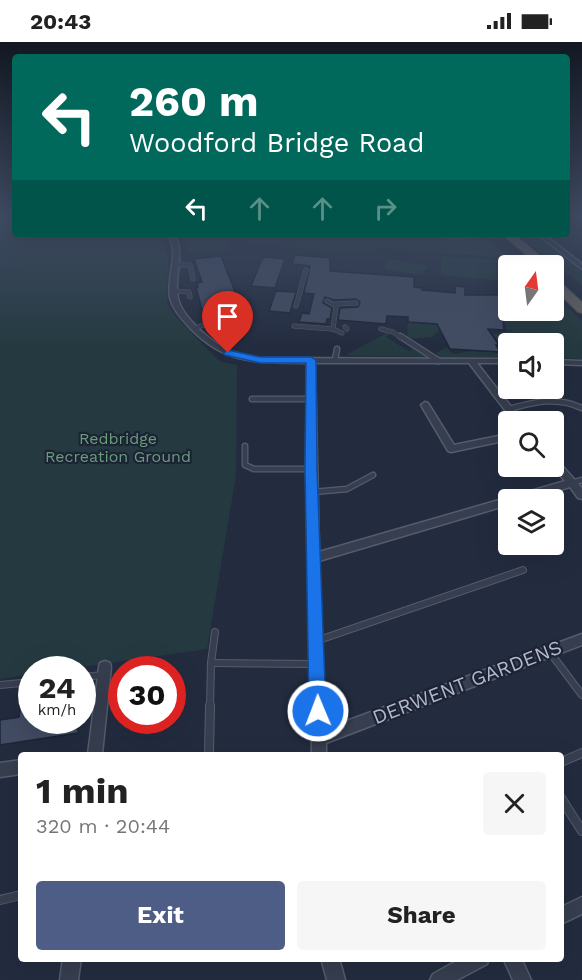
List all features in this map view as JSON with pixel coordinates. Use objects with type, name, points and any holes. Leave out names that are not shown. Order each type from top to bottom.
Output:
[{"type":"highway","points":[[564,279],[582,294]]},
{"type":"highway","points":[[564,292],[582,309]]},
{"type":"street","points":[[175,260],[174,291],[178,308],[216,347],[236,356],[260,360],[498,361]]},
{"type":"street","points":[[311,360],[311,469],[319,752]]},
{"type":"street","points":[[471,361],[509,409]]},
{"type":"street","points":[[564,362],[582,363]]},
{"type":"street","points":[[425,405],[450,449],[498,439]]},
{"type":"street","points":[[564,470],[577,481],[582,495]]},
{"type":"street","points":[[550,489],[577,481]]},
{"type":"street","points":[[314,558],[498,504]]},
{"type":"street","name":"DERWENT GARDENS","points":[[318,735],[326,736],[582,639]]},
{"type":"street","points":[[94,752],[105,671]]},
{"type":"street","points":[[0,770],[18,767]]},
{"type":"street","points":[[564,914],[582,905]]},
{"type":"street","points":[[69,980],[71,962]]},
{"type":"street","points":[[331,962],[336,980]]},
{"type":"street","points":[[439,980],[473,962]]},
{"type":"street","points":[[513,962],[522,980]]},
{"type":"lane","points":[[175,265],[190,265],[193,279]]},
{"type":"lane","points":[[296,306],[306,270]]},
{"type":"lane","points":[[174,291],[189,292],[190,297]]},
{"type":"lane","points":[[327,301],[335,304],[356,303]]},
{"type":"lane","points":[[334,328],[332,323],[335,304]]},
{"type":"lane","points":[[196,328],[213,321]]},
{"type":"lane","points":[[294,326],[334,328],[342,333]]},
{"type":"lane","points":[[381,329],[393,332],[439,361]]},
{"type":"lane","points":[[335,360],[337,349]]},
{"type":"lane","points":[[509,409],[558,398],[572,401],[582,408]]},
{"type":"lane","points":[[252,399],[311,399]]},
{"type":"lane","points":[[245,446],[245,465],[254,469],[311,469]]},
{"type":"lane","points":[[312,492],[347,489],[373,475]]},
{"type":"lane","points":[[316,641],[524,570]]},
{"type":"lane","points":[[209,752],[211,663],[215,632]]},
{"type":"lane","points":[[549,651],[582,695]]},
{"type":"lane","points":[[211,663],[316,664]]},
{"type":"lane","points":[[96,673],[105,671]]},
{"type":"lane","points":[[0,685],[18,683]]},
{"type":"lane","points":[[564,761],[582,753]]},
{"type":"lane","points":[[564,803],[582,831]]},
{"type":"lane","points":[[0,900],[18,896]]},
{"type":"green space","name":"Redbridge Recreation Ground","points":[[0,260],[168,260],[167,304],[176,317],[215,357],[222,362],[237,365],[236,475],[207,649],[158,656],[108,656],[108,663],[96,665],[96,656],[18,656],[18,676],[0,679]]},
{"type":"green space","points":[[389,260],[427,266],[422,275],[384,269]]},
{"type":"green space","points":[[441,260],[495,260],[497,280],[441,275]]},
{"type":"green space","points":[[564,260],[567,260],[582,272],[582,285],[564,271]]},
{"type":"green space","points":[[468,301],[498,304],[498,312]]},
{"type":"green space","points":[[564,304],[582,321],[582,359],[564,358],[564,333],[500,333],[513,331],[506,329],[505,321],[564,321]]},
{"type":"green space","points":[[408,322],[442,325],[442,327],[432,337],[407,339]]},
{"type":"green space","points":[[387,333],[389,335],[386,337],[409,351],[413,349],[427,357],[340,355],[346,355]]},
{"type":"green space","points":[[447,347],[453,354],[481,350],[498,353],[498,357],[439,357],[436,353]]},
{"type":"building","points":[[194,260],[222,260],[243,312],[204,317],[196,287],[198,287],[197,283],[202,282]]},
{"type":"building","points":[[262,260],[285,260],[275,288],[251,286]]},
{"type":"building","points":[[293,260],[330,260],[330,271],[414,277],[414,287],[422,288],[422,290],[455,293],[455,286],[465,287],[465,295],[498,295],[498,321],[503,321],[504,330],[488,329],[498,344],[496,345],[498,352],[450,349],[437,324],[408,322],[408,317],[387,316],[386,324],[338,320],[340,308],[358,307],[360,302],[356,299],[334,300],[325,297],[323,303],[332,308],[330,319],[327,319],[326,324],[299,322],[302,313],[309,314],[314,294],[304,293],[310,266],[292,264]]},
{"type":"building","points":[[276,291],[296,292],[290,313],[269,311]]},
{"type":"building","points":[[18,717],[18,734],[72,734],[0,745],[0,720]]},
{"type":"route","points":[[228,353],[260,360],[311,360],[311,469],[318,711]]}]
